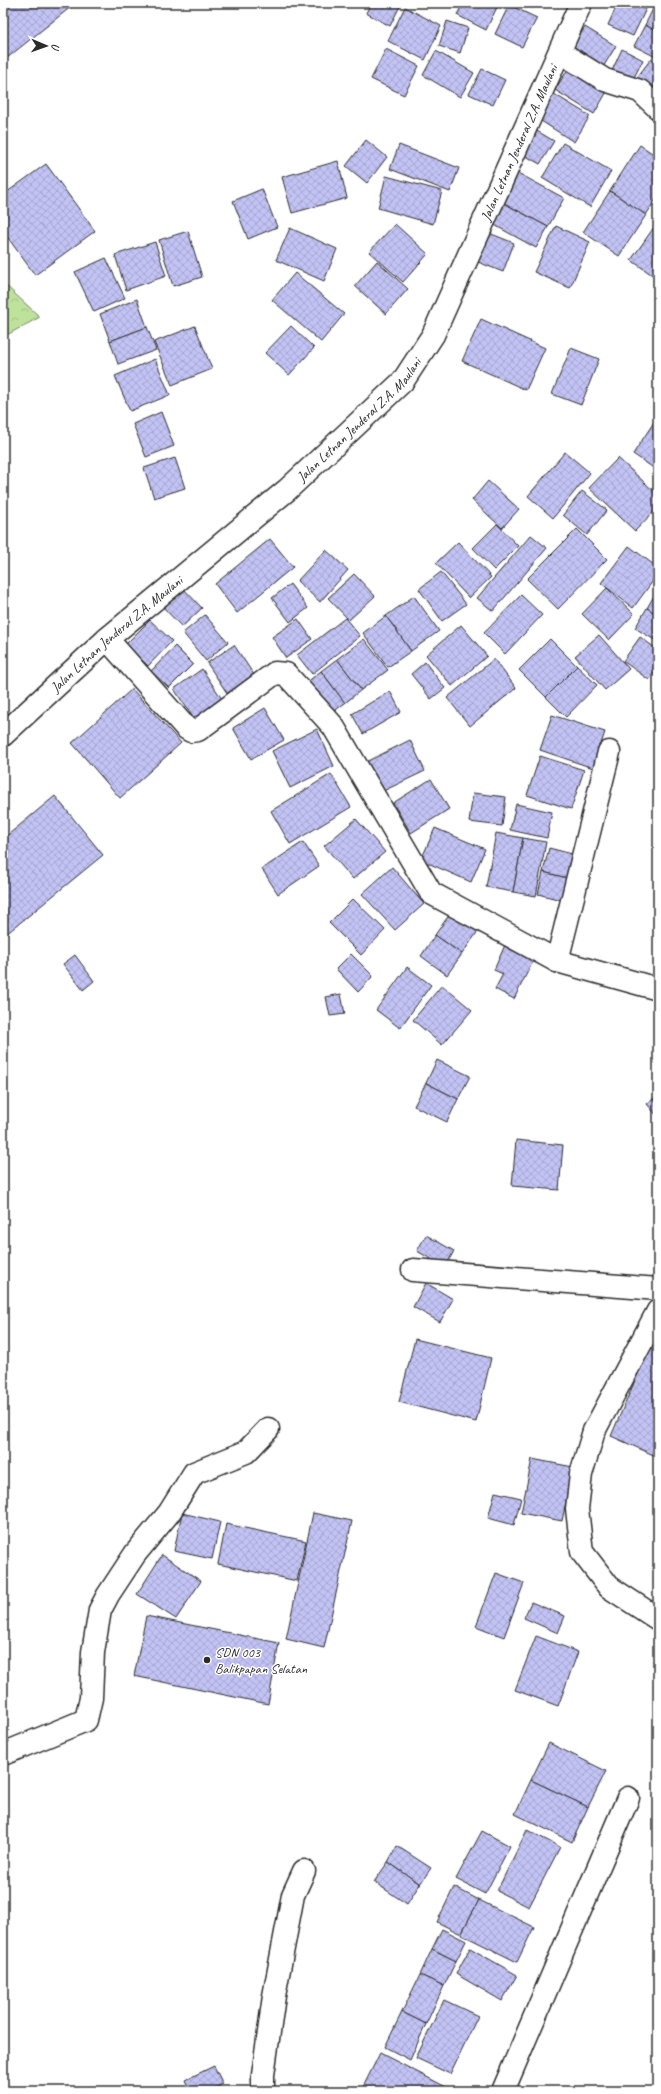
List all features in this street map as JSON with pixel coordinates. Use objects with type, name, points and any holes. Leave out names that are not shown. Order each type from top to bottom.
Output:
[{"type":"street","name":"Jalan Letnan Jenderal Z.A. Maulani","points":[[3,735],[107,639],[287,490],[403,381],[433,335],[582,3]]},
{"type":"street","points":[[560,52],[605,80],[640,91],[658,108]]},
{"type":"street","points":[[107,639],[186,728],[191,731],[198,730],[275,673],[286,674],[333,726],[431,893],[557,961],[658,989]]},
{"type":"street","points":[[557,961],[609,752]]},
{"type":"street","points":[[413,1270],[658,1289]]},
{"type":"street","points":[[658,1311],[594,1431],[581,1474],[577,1509],[582,1552],[609,1587],[658,1620]]},
{"type":"street","points":[[3,1754],[86,1720],[90,1698],[93,1652],[100,1610],[108,1595],[135,1554],[169,1513],[194,1473],[246,1452],[268,1429]]},
{"type":"street","points":[[503,2091],[628,1798]]},
{"type":"street","points":[[263,2091],[263,2075],[274,1996],[293,1895],[304,1871]]},
{"type":"green space","points":[[3,283],[40,317],[3,337]]},
{"type":"building","points":[[3,3],[69,3],[72,6],[7,58],[3,52]]},
{"type":"building","points":[[371,3],[394,3],[400,6],[390,26],[366,13]]},
{"type":"building","points":[[463,3],[499,3],[486,30],[457,15]]},
{"type":"building","points":[[519,3],[534,3],[532,8]]},
{"type":"building","points":[[618,3],[633,3],[646,9],[633,36],[608,25]]},
{"type":"building","points":[[656,3],[658,3],[658,32],[645,25]]},
{"type":"building","points":[[509,5],[537,18],[522,47],[495,34]]},
{"type":"building","points":[[405,7],[441,26],[425,60],[388,41]]},
{"type":"building","points":[[447,21],[468,28],[460,53],[439,46]]},
{"type":"building","points":[[645,25],[658,32],[658,58],[634,46]]},
{"type":"building","points":[[585,27],[616,46],[600,72],[569,53]]},
{"type":"building","points":[[386,49],[419,66],[404,95],[371,79]]},
{"type":"building","points":[[622,49],[643,60],[630,85],[610,75]]},
{"type":"building","points":[[436,51],[474,73],[460,97],[423,75]]},
{"type":"building","points":[[651,59],[658,64],[658,97],[635,80]]},
{"type":"building","points":[[571,64],[609,88],[594,114],[555,90]]},
{"type":"building","points":[[3,67],[8,74],[3,78]]},
{"type":"building","points":[[482,69],[505,80],[493,105],[469,94]]},
{"type":"building","points":[[554,94],[590,116],[574,142],[538,119]]},
{"type":"building","points":[[537,131],[554,141],[540,164],[524,155]]},
{"type":"building","points":[[366,140],[387,157],[367,183],[346,166]]},
{"type":"building","points":[[563,143],[611,171],[590,207],[542,178]]},
{"type":"building","points":[[399,145],[459,168],[450,192],[390,169]]},
{"type":"building","points":[[640,145],[658,157],[658,196],[646,215],[610,191]]},
{"type":"building","points":[[338,161],[347,198],[292,213],[282,177]]},
{"type":"building","points":[[46,164],[95,231],[35,275],[3,231],[3,195]]},
{"type":"building","points":[[516,172],[564,198],[548,227],[500,201]]},
{"type":"building","points":[[386,176],[442,191],[433,224],[378,208]]},
{"type":"building","points":[[262,189],[277,227],[248,239],[233,201]]},
{"type":"building","points":[[610,191],[646,215],[619,256],[583,232]]},
{"type":"building","points":[[500,201],[548,227],[536,248],[489,222]]},
{"type":"building","points":[[657,223],[658,224],[658,279],[631,260]]},
{"type":"building","points":[[395,224],[428,254],[403,282],[369,252]]},
{"type":"building","points":[[556,226],[590,242],[570,288],[534,272]]},
{"type":"building","points":[[290,228],[337,249],[324,281],[276,260]]},
{"type":"building","points":[[188,231],[202,277],[173,286],[159,240]]},
{"type":"building","points":[[484,231],[514,243],[503,272],[473,260]]},
{"type":"building","points":[[155,242],[166,276],[126,290],[115,255]]},
{"type":"building","points":[[106,258],[125,298],[94,312],[75,272]]},
{"type":"building","points":[[377,261],[408,289],[386,314],[355,286]]},
{"type":"building","points":[[295,273],[344,314],[321,342],[272,300]]},
{"type":"building","points":[[137,299],[147,327],[110,341],[100,314]]},
{"type":"building","points":[[481,319],[545,348],[526,390],[462,361]]},
{"type":"building","points":[[195,326],[212,369],[172,385],[154,342]]},
{"type":"building","points":[[291,326],[314,348],[289,375],[265,353]]},
{"type":"building","points":[[147,327],[156,350],[118,364],[110,341]]},
{"type":"building","points":[[571,348],[599,359],[581,405],[552,394]]},
{"type":"building","points":[[155,359],[170,395],[130,411],[115,376]]},
{"type":"building","points":[[161,412],[174,446],[146,457],[133,424]]},
{"type":"building","points":[[658,416],[658,471],[633,454]]},
{"type":"building","points":[[565,452],[590,473],[553,518],[528,496]]},
{"type":"building","points":[[175,458],[185,488],[154,498],[144,468]]},
{"type":"building","points":[[618,458],[658,495],[658,507],[635,531],[589,488]]},
{"type":"building","points":[[488,481],[519,509],[502,528],[472,500]]},
{"type":"building","points":[[582,491],[607,510],[587,535],[563,515]]},
{"type":"building","points":[[497,524],[518,546],[494,570],[473,548]]},
{"type":"building","points":[[577,529],[607,559],[558,609],[527,579]]},
{"type":"building","points":[[531,535],[547,548],[493,611],[477,598]]},
{"type":"building","points":[[270,539],[293,567],[237,613],[215,584]]},
{"type":"building","points":[[458,542],[491,577],[469,598],[436,563]]},
{"type":"building","points":[[629,546],[658,568],[658,574],[633,608],[601,583]]},
{"type":"building","points":[[326,550],[348,570],[320,602],[297,581]]},
{"type":"building","points":[[441,572],[466,604],[442,621],[419,589]]},
{"type":"building","points":[[354,574],[375,596],[349,620],[328,598]]},
{"type":"building","points":[[290,584],[308,608],[290,622],[272,598]]},
{"type":"building","points":[[181,586],[202,608],[182,627],[161,605]]},
{"type":"building","points":[[607,588],[634,614],[609,640],[582,614]]},
{"type":"building","points":[[658,589],[658,615],[647,608]]},
{"type":"building","points":[[521,595],[542,615],[505,654],[484,633]]},
{"type":"building","points":[[414,596],[439,631],[411,651],[386,616]]},
{"type":"building","points":[[647,608],[658,615],[658,642],[635,628]]},
{"type":"building","points":[[205,615],[228,642],[206,661],[183,633]]},
{"type":"building","points":[[386,616],[411,651],[388,667],[363,633]]},
{"type":"building","points":[[345,618],[360,636],[312,674],[297,655]]},
{"type":"building","points":[[298,619],[312,639],[286,658],[272,637]]},
{"type":"building","points":[[150,620],[172,641],[148,666],[126,644]]},
{"type":"building","points":[[461,625],[487,656],[452,686],[426,655]]},
{"type":"building","points":[[599,635],[629,669],[605,690],[575,656]]},
{"type":"building","points":[[640,637],[658,650],[658,667],[649,680],[623,661]]},
{"type":"building","points":[[364,639],[388,670],[361,690],[337,659]]},
{"type":"building","points":[[550,639],[577,666],[546,697],[519,670]]},
{"type":"building","points":[[234,645],[256,678],[229,696],[207,663]]},
{"type":"building","points":[[175,646],[193,664],[169,688],[151,671]]},
{"type":"building","points":[[337,659],[361,690],[345,703],[321,671]]},
{"type":"building","points":[[494,659],[516,688],[470,726],[447,698]]},
{"type":"building","points":[[425,662],[445,688],[431,699],[411,674]]},
{"type":"building","points":[[577,666],[597,685],[566,717],[546,697]]},
{"type":"building","points":[[202,669],[224,702],[196,722],[174,689]]},
{"type":"building","points":[[321,671],[345,703],[329,715],[306,683]]},
{"type":"building","points":[[132,689],[181,743],[120,798],[72,743]]},
{"type":"building","points":[[390,691],[401,712],[363,734],[352,714]]},
{"type":"building","points":[[265,708],[284,740],[251,759],[233,728]]},
{"type":"building","points":[[552,715],[605,732],[593,768],[540,750]]},
{"type":"building","points":[[317,729],[334,766],[290,788],[272,751]]},
{"type":"building","points":[[410,740],[425,771],[379,793],[364,763]]},
{"type":"building","points":[[540,756],[584,770],[571,809],[527,795]]},
{"type":"building","points":[[331,774],[351,807],[290,844],[271,811]]},
{"type":"building","points":[[431,779],[449,809],[411,833],[393,803]]},
{"type":"building","points":[[473,793],[506,797],[502,826],[469,822]]},
{"type":"building","points":[[55,796],[103,855],[5,935],[3,933],[3,839]]},
{"type":"building","points":[[516,804],[552,812],[547,838],[510,830]]},
{"type":"building","points":[[356,819],[385,852],[353,879],[324,846]]},
{"type":"building","points":[[435,828],[485,849],[471,882],[421,860]]},
{"type":"building","points":[[496,833],[523,838],[513,892],[486,887]]},
{"type":"building","points":[[523,838],[546,842],[536,896],[513,892]]},
{"type":"building","points":[[303,842],[319,866],[278,894],[262,869]]},
{"type":"building","points":[[549,848],[576,855],[571,879],[543,872]]},
{"type":"building","points":[[392,867],[424,904],[395,930],[362,894]]},
{"type":"building","points":[[543,872],[571,879],[565,901],[538,894]]},
{"type":"building","points":[[353,899],[385,930],[361,955],[329,923]]},
{"type":"building","points":[[454,908],[481,927],[462,954],[435,935]]},
{"type":"building","points":[[435,935],[462,954],[447,975],[421,956]]},
{"type":"building","points":[[505,945],[534,959],[514,999],[495,989],[503,974],[494,970]]},
{"type":"building","points":[[351,954],[373,976],[358,992],[336,969]]},
{"type":"building","points":[[75,955],[94,981],[83,990],[63,964]]},
{"type":"building","points":[[407,967],[431,985],[400,1028],[376,1010]]},
{"type":"building","points":[[442,985],[472,1010],[442,1045],[413,1020]]},
{"type":"building","points":[[341,994],[345,1014],[330,1016],[326,997]]},
{"type":"building","points":[[437,1060],[470,1076],[458,1099],[426,1083]]},
{"type":"building","points":[[426,1083],[458,1099],[447,1122],[414,1106]]},
{"type":"building","points":[[658,1095],[658,1117],[647,1104]]},
{"type":"building","points":[[516,1140],[563,1145],[559,1190],[512,1186]]},
{"type":"building","points":[[426,1235],[454,1251],[445,1267],[417,1251]]},
{"type":"building","points":[[426,1283],[453,1299],[440,1322],[413,1307]]},
{"type":"building","points":[[656,1332],[658,1333],[658,1457],[611,1436]]},
{"type":"building","points":[[415,1339],[491,1358],[476,1422],[399,1402]]},
{"type":"building","points":[[532,1459],[573,1467],[562,1521],[521,1513]]},
{"type":"building","points":[[495,1492],[521,1498],[514,1525],[488,1518]]},
{"type":"building","points":[[182,1513],[220,1522],[212,1559],[174,1551]]},
{"type":"building","points":[[313,1513],[352,1521],[324,1648],[286,1639]]},
{"type":"building","points":[[226,1524],[306,1541],[297,1581],[218,1564]]},
{"type":"building","points":[[162,1555],[201,1581],[176,1619],[137,1594]]},
{"type":"building","points":[[496,1573],[524,1583],[504,1637],[476,1626]]},
{"type":"building","points":[[531,1602],[565,1616],[558,1633],[524,1618]]},
{"type":"building","points":[[3,1615],[8,1620],[3,1625]]},
{"type":"building","name":"SDN 003 Balikpapan Selatan","points":[[146,1616],[279,1643],[268,1704],[134,1676]]},
{"type":"building","points":[[536,1636],[578,1652],[558,1706],[515,1690]]},
{"type":"building","points":[[549,1743],[606,1771],[588,1807],[531,1780]]},
{"type":"building","points":[[531,1780],[588,1807],[572,1842],[515,1814]]},
{"type":"building","points":[[527,1830],[560,1847],[529,1907],[497,1891]]},
{"type":"building","points":[[482,1831],[510,1846],[485,1894],[456,1879]]},
{"type":"building","points":[[397,1846],[431,1868],[420,1884],[388,1862]]},
{"type":"building","points":[[388,1862],[420,1884],[407,1904],[374,1882]]},
{"type":"building","points":[[454,1887],[479,1900],[461,1934],[437,1922]]},
{"type":"building","points":[[479,1900],[534,1927],[517,1962],[461,1934]]},
{"type":"building","points":[[442,1929],[466,1941],[456,1961],[432,1949]]},
{"type":"building","points":[[470,1948],[517,1975],[502,2001],[456,1974]]},
{"type":"building","points":[[432,1949],[456,1961],[444,1986],[420,1975]]},
{"type":"building","points":[[420,1975],[444,1986],[426,2024],[402,2012]]},
{"type":"building","points":[[444,2000],[478,2016],[450,2074],[416,2058]]},
{"type":"building","points":[[402,2012],[426,2024],[410,2060],[385,2047]]},
{"type":"building","points":[[380,2053],[448,2088],[447,2091],[361,2091]]},
{"type":"building","points":[[214,2066],[223,2084],[209,2091],[190,2091],[185,2080]]},
{"type":"place","name":"SDN 003 Balikpapan Selatan","points":[[207,1660]]}]
